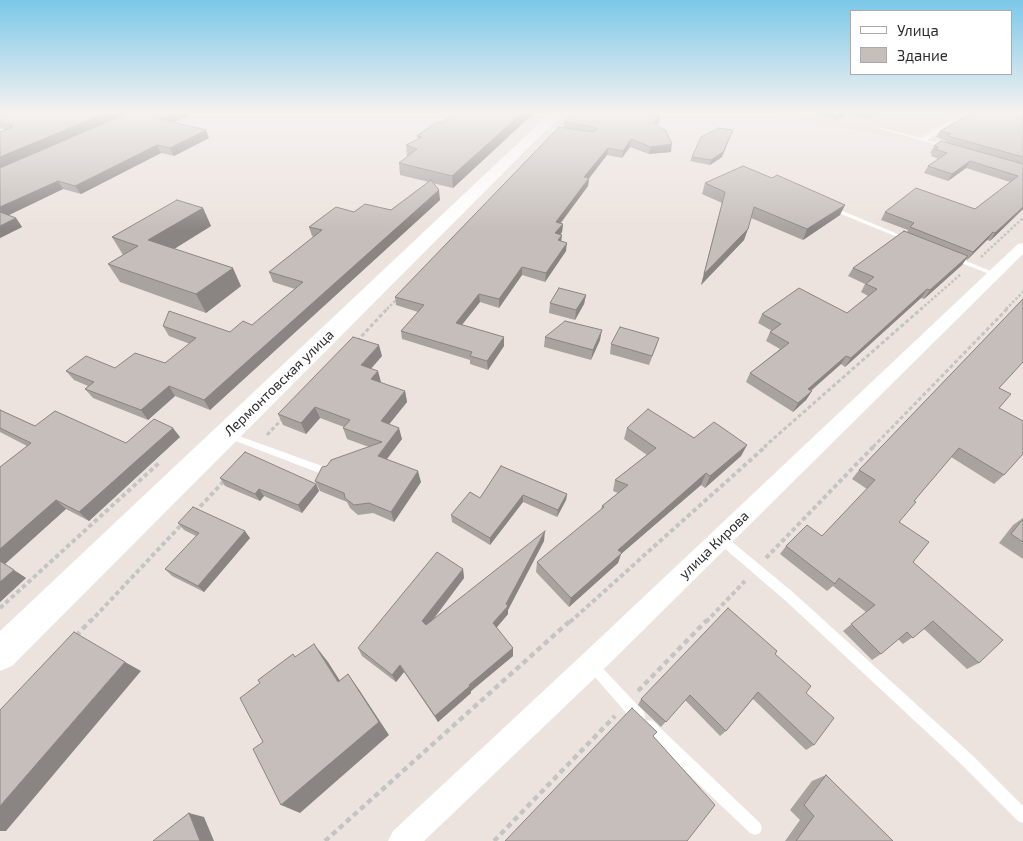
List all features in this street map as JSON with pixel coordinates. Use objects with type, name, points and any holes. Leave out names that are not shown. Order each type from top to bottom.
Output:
[{"type":"main road","name":"Лермонтовская улица","points":[[0,654],[516,152]]},
{"type":"street","name":"улица Кирова","points":[[402,841],[591,664],[1023,247]]},
{"type":"lane","points":[[825,205],[920,244]]},
{"type":"lane","points":[[946,254],[994,274]]},
{"type":"lane","points":[[226,434],[327,472]]},
{"type":"lane","points":[[721,539],[806,611],[966,759],[1023,816]]},
{"type":"lane","points":[[591,664],[626,704],[755,828]]},
{"type":"path","points":[[325,841],[1023,218]]},
{"type":"path","points":[[353,345],[401,295]]},
{"type":"path","points":[[257,446],[284,417]]},
{"type":"path","points":[[74,638],[230,474]]},
{"type":"building","points":[[0,152],[11,152],[0,157]]},
{"type":"building","points":[[37,152],[143,152],[75,186],[58,181],[0,207],[0,168]]},
{"type":"building","points":[[413,152],[478,152],[452,176],[399,163]]},
{"type":"building","points":[[535,152],[604,152],[584,177],[589,178],[556,222],[563,224],[555,233],[562,235],[558,240],[567,243],[546,273],[522,267],[499,299],[479,294],[456,323],[504,337],[487,361],[470,356],[472,352],[401,331],[424,305],[395,297]]},
{"type":"building","points":[[694,152],[723,152],[711,160],[692,157]]},
{"type":"building","points":[[945,152],[981,152],[1023,164],[1023,207],[973,252],[910,227],[914,223],[885,212],[916,188],[975,209],[1018,176],[970,161],[952,174],[928,166],[947,153]]},
{"type":"building","points":[[1006,152],[1023,152],[1023,157]]},
{"type":"building","points":[[743,166],[772,178],[777,175],[845,205],[807,229],[754,207],[748,229],[704,274],[725,192],[705,183]]},
{"type":"building","points":[[431,180],[439,190],[204,400],[169,386],[141,410],[85,389],[94,382],[66,371],[86,356],[115,368],[135,353],[165,363],[196,338],[163,326],[169,311],[230,332],[243,321],[252,325],[303,282],[269,272],[322,230],[309,227],[336,207],[354,212],[365,204],[391,210]]},
{"type":"building","points":[[177,200],[203,208],[148,240],[233,268],[196,294],[108,264],[138,246],[112,237]]},
{"type":"building","points":[[0,212],[16,218],[0,226]]},
{"type":"building","points":[[904,231],[968,256],[930,290],[927,289],[851,358],[846,356],[808,389],[812,391],[798,403],[750,373],[789,343],[770,332],[781,324],[762,314],[799,288],[847,313],[877,289],[866,284],[874,277],[853,268]]},
{"type":"building","points":[[559,288],[586,295],[576,310],[550,303]]},
{"type":"building","points":[[1023,299],[1023,362],[999,388],[1011,394],[999,408],[1023,421],[1023,454],[1004,475],[959,448],[914,501],[916,502],[899,522],[929,542],[913,562],[1003,640],[979,663],[933,621],[913,638],[907,632],[881,654],[851,624],[875,605],[839,578],[835,584],[786,546],[807,525],[822,536],[875,480],[859,470]]},
{"type":"building","points":[[565,321],[602,330],[593,350],[545,337]]},
{"type":"building","points":[[620,327],[659,338],[652,356],[611,344]]},
{"type":"building","points":[[353,337],[379,345],[361,365],[378,371],[371,379],[405,391],[381,421],[399,428],[378,456],[418,471],[391,512],[369,503],[354,505],[345,498],[344,493],[315,481],[322,467],[327,466],[331,460],[382,442],[343,428],[350,420],[315,407],[301,423],[278,414]]},
{"type":"building","points":[[648,409],[694,438],[714,422],[747,445],[710,476],[706,473],[618,550],[622,553],[571,598],[537,562],[628,485],[615,480],[656,448],[627,428]]},
{"type":"building","points":[[0,410],[35,426],[55,411],[126,443],[154,419],[173,428],[79,512],[56,500],[0,549],[0,467],[31,443],[0,428]]},
{"type":"building","points":[[245,452],[316,484],[298,505],[259,489],[255,494],[220,478]]},
{"type":"building","points":[[501,466],[567,494],[558,510],[523,495],[490,538],[451,515],[470,492],[480,498]]},
{"type":"building","points":[[193,507],[245,531],[198,586],[165,569],[199,533],[178,523]]},
{"type":"building","points":[[1023,519],[1023,542],[1011,534]]},
{"type":"building","points":[[545,531],[506,604],[508,606],[493,623],[513,648],[435,716],[400,665],[392,675],[358,648],[437,552],[463,569],[422,621],[426,625]]},
{"type":"building","points":[[0,561],[14,570],[0,582]]},
{"type":"building","points":[[728,608],[777,651],[775,654],[811,686],[806,693],[834,718],[814,745],[758,692],[726,731],[690,695],[666,722],[641,699]]},
{"type":"building","points":[[74,632],[125,662],[0,806],[0,710]]},
{"type":"building","points":[[314,644],[338,682],[348,674],[379,722],[281,805],[253,749],[263,742],[240,698],[260,683],[258,680],[293,654],[295,657]]},
{"type":"building","points":[[632,708],[657,732],[653,736],[715,805],[687,841],[505,841]]},
{"type":"building","points":[[826,775],[893,841],[796,841],[814,816],[804,805]]},
{"type":"building","points":[[189,813],[200,841],[153,841]]}]
